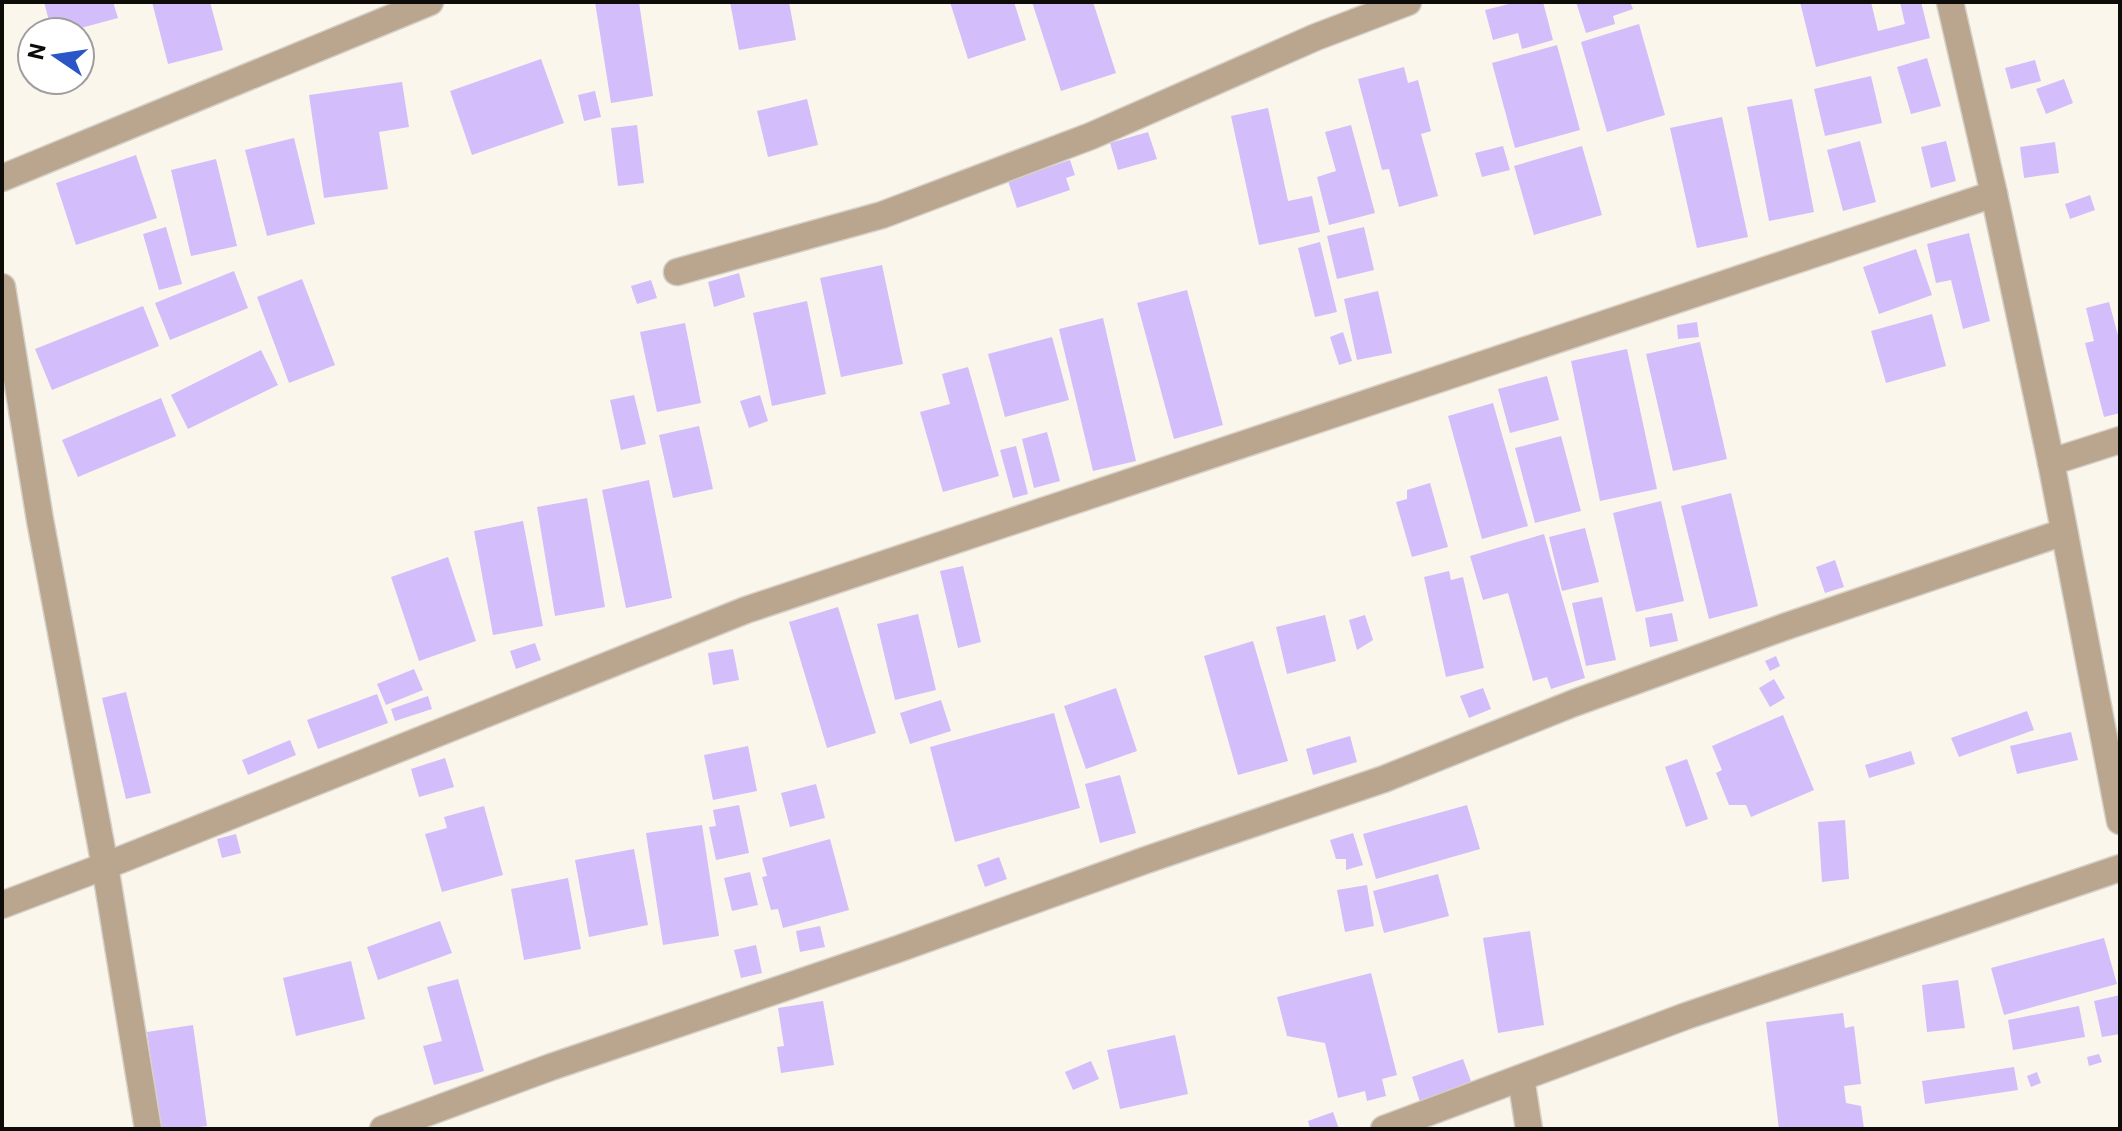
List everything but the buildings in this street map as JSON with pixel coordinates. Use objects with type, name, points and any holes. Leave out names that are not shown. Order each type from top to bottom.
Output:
[{"type":"street","points":[[2,178],[430,2]]},
{"type":"street","points":[[677,272],[882,215],[1091,136],[1316,37],[1408,2]]},
{"type":"street","points":[[1950,2],[2051,462],[2120,821]]},
{"type":"street","points":[[2,905],[746,610],[1994,194]]},
{"type":"street","points":[[2,287],[40,520],[105,866],[148,1129]]},
{"type":"street","points":[[2051,462],[2120,440]]},
{"type":"street","points":[[383,1129],[551,1067],[1384,779],[1574,703],[1787,626],[2064,532]]},
{"type":"street","points":[[1384,1129],[1686,1016],[2120,868]]},
{"type":"street","points":[[1521,1078],[1529,1129]]}]
